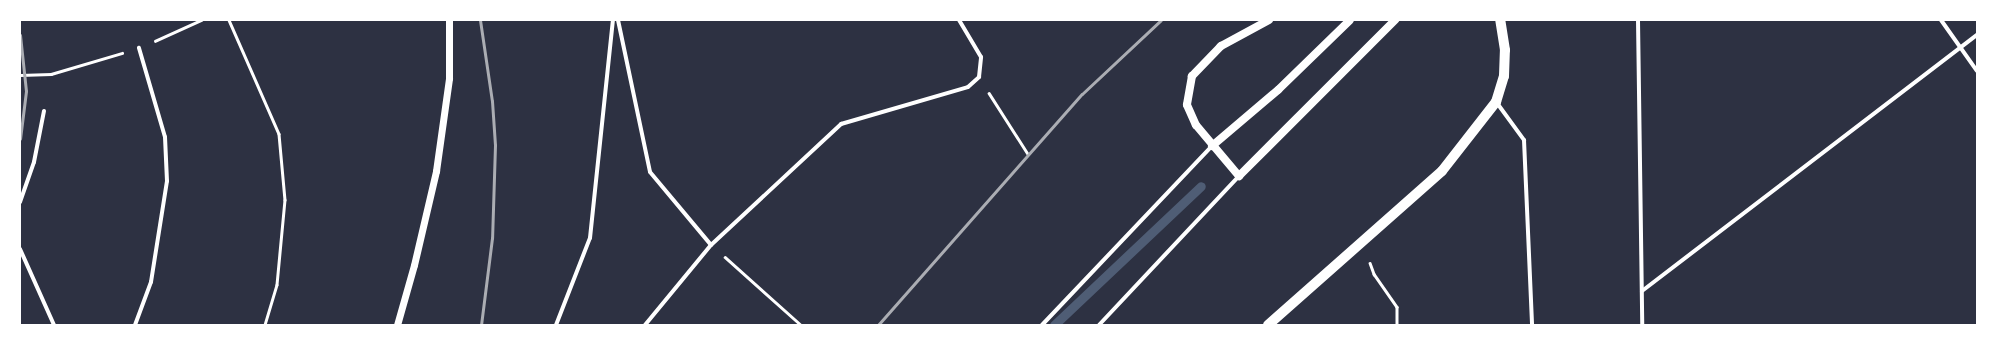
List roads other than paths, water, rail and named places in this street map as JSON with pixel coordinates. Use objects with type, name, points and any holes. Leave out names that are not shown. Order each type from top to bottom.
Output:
[{"type":"main road","points":[[1269,20],[1221,46],[1192,76],[1187,105],[1196,125],[1212,146],[1239,176],[1395,20]]},
{"type":"main road","points":[[1212,146],[1278,90],[1350,20]]},
{"type":"main road","points":[[1268,325],[1442,171],[1496,102],[1504,76],[1505,50],[1500,20]]},
{"type":"street","points":[[396,325],[416,258],[436,171],[449,78],[449,20]]},
{"type":"street","points":[[556,325],[590,238],[613,20]]},
{"type":"street","points":[[618,20],[650,172],[711,245]]},
{"type":"street","points":[[645,325],[711,245],[841,124],[968,87],[979,77],[981,57],[959,20]]},
{"type":"street","points":[[1638,20],[1642,325]]},
{"type":"street","points":[[1941,20],[1977,71]]},
{"type":"street","points":[[1642,291],[1977,35]]},
{"type":"street","points":[[135,325],[151,282],[167,181],[165,137],[139,48]]},
{"type":"street","points":[[1496,102],[1524,140],[1532,325]]},
{"type":"street","points":[[20,202],[34,162],[44,111]]},
{"type":"street","points":[[1042,325],[1212,146]]},
{"type":"street","points":[[1099,325],[1239,176]]},
{"type":"street","points":[[20,249],[54,325]]},
{"type":"waterway","points":[[1054,325],[1201,186]]},
{"type":"railway","points":[[480,20],[492,101],[495,145],[492,238],[481,325]]},
{"type":"railway","points":[[878,325],[1082,94],[1161,20]]},
{"type":"railway","points":[[20,35],[26,91],[20,139]]}]
